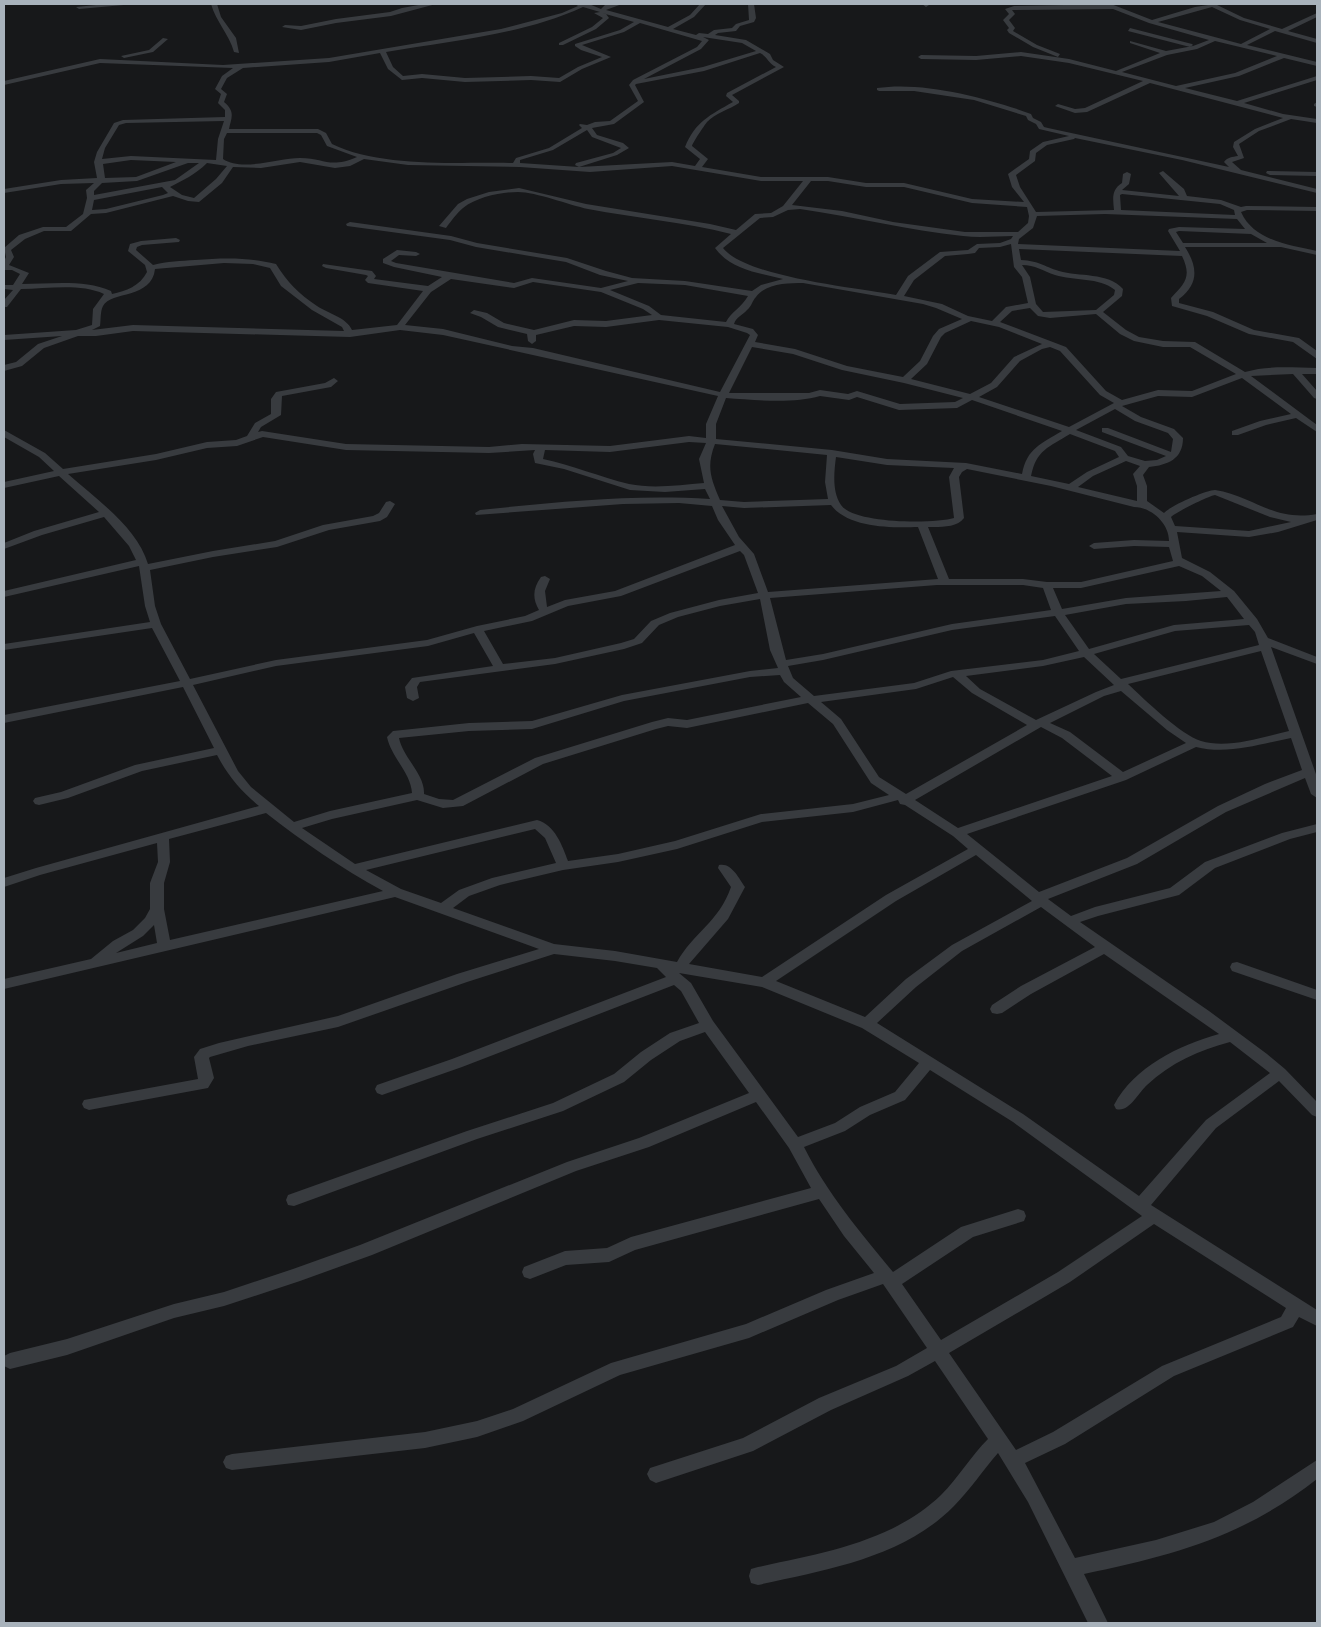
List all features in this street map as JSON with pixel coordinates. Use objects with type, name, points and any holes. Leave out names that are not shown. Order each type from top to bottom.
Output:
[{"type":"street","points":[[79,7],[132,4]]},
{"type":"street","points":[[214,4],[218,17],[232,38],[237,52]]},
{"type":"street","points":[[285,28],[301,28],[344,19],[384,15],[433,4]]},
{"type":"street","points":[[564,14],[582,4],[602,11],[707,38],[744,41],[770,56],[770,61],[781,67],[729,94],[737,102],[704,121],[699,131],[692,137],[688,147],[703,158],[697,168]]},
{"type":"street","points":[[602,11],[605,7],[619,4]]},
{"type":"street","points":[[669,29],[692,16],[703,4]]},
{"type":"street","points":[[634,85],[650,72],[699,48],[716,31],[734,30],[738,25],[752,20],[752,4]]},
{"type":"street","points":[[1150,22],[1171,17],[1192,8],[1212,5],[1242,19],[1317,41]]},
{"type":"street","points":[[1069,61],[1011,32],[1012,28],[1006,20],[1012,14],[1008,10],[1014,8],[1109,6],[1150,22],[1315,63]]},
{"type":"street","points":[[4,82],[95,62],[121,61],[195,66],[241,66],[329,60],[493,32],[564,14],[586,12],[606,17],[594,28],[561,44]]},
{"type":"street","points":[[1283,31],[1317,15]]},
{"type":"street","points":[[382,51],[390,68],[402,78],[422,76],[460,80],[531,78],[560,80],[580,68],[608,56],[588,51],[577,45],[622,31],[639,21]]},
{"type":"street","points":[[1241,46],[1274,29]]},
{"type":"street","points":[[1130,30],[1186,45],[1207,44]]},
{"type":"street","points":[[16,72],[42,71],[66,65],[146,52],[155,48],[165,39]]},
{"type":"street","points":[[1115,73],[1166,53],[1207,44],[1215,39]]},
{"type":"street","points":[[1132,42],[1166,53]]},
{"type":"street","points":[[634,85],[704,70],[736,58],[761,52]]},
{"type":"street","points":[[921,57],[976,58],[1021,54],[1069,61],[1289,118],[1317,121]]},
{"type":"street","points":[[1175,88],[1232,77],[1283,56]]},
{"type":"street","points":[[109,58],[121,61]]},
{"type":"street","points":[[221,162],[219,159],[221,139],[230,119],[228,108],[221,103],[224,94],[218,89],[224,77],[241,66]]},
{"type":"street","points":[[1236,103],[1317,78]]},
{"type":"street","points":[[1058,106],[1071,110],[1090,110],[1113,96],[1149,81]]},
{"type":"street","points":[[1305,81],[1317,85]]},
{"type":"street","points":[[562,168],[589,163],[626,148],[624,145],[616,142],[594,136],[592,130],[582,125],[585,122],[612,123],[646,97],[634,85]]},
{"type":"street","points":[[879,89],[914,89],[976,98],[980,102],[996,103],[1029,115],[1030,118],[1038,122],[1042,129],[1157,151],[1284,181],[1317,191]]},
{"type":"street","points":[[1289,118],[1256,130],[1236,143],[1236,147],[1242,157],[1231,159],[1228,162],[1244,173],[1298,172],[1317,174]]},
{"type":"street","points":[[101,180],[98,162],[102,146],[118,122],[230,119]]},
{"type":"street","points":[[516,165],[518,159],[551,149],[572,135],[587,128]]},
{"type":"street","points":[[225,131],[318,131],[324,134],[326,150]]},
{"type":"street","points":[[899,297],[911,278],[943,254],[968,252],[977,246],[1015,240],[1032,224],[1033,214],[1029,205],[1014,185],[1012,174],[1033,160],[1032,152],[1041,145],[1056,140],[1073,138],[1092,139]]},
{"type":"street","points":[[98,162],[131,158],[265,166],[300,160],[326,150],[408,163],[487,166],[516,165],[590,170],[666,164],[761,179],[835,180],[866,185],[904,186],[972,201],[1029,205]]},
{"type":"street","points":[[300,160],[335,166],[347,164],[364,157]]},
{"type":"street","points":[[4,192],[45,184],[101,180],[137,180],[186,161]]},
{"type":"street","points":[[91,198],[179,181],[196,170],[204,162]]},
{"type":"street","points":[[168,184],[166,188],[173,193],[188,199],[198,199],[219,181],[231,165]]},
{"type":"street","points":[[1163,173],[1181,191],[1184,198]]},
{"type":"street","points":[[1118,213],[1117,193],[1119,188],[1126,184],[1127,174]]},
{"type":"street","points":[[809,179],[786,208],[773,216],[758,216],[750,226],[727,240],[719,248],[722,252],[739,263],[794,281],[899,297],[939,306],[969,319],[994,323],[1051,344],[1067,353],[1103,393],[1138,419],[1175,433],[1179,442],[1173,456],[1163,462],[1144,464],[1125,458],[1115,443],[1104,435],[1105,430]]},
{"type":"street","points":[[4,304],[18,287],[25,273],[5,268],[10,257],[7,250],[16,240],[41,229],[68,229],[87,216],[91,198],[90,189],[101,180]]},
{"type":"street","points":[[442,226],[461,206],[470,201],[489,194],[519,190],[586,206],[710,226],[737,233]]},
{"type":"street","points":[[1117,193],[1129,192],[1224,203],[1238,213],[1253,232]]},
{"type":"street","points":[[88,212],[106,211],[165,197],[173,193]]},
{"type":"street","points":[[786,208],[805,207],[893,224],[1015,240],[1186,254]]},
{"type":"street","points":[[1033,214],[1238,213],[1317,209]]},
{"type":"street","points":[[350,224],[451,238],[541,258],[567,260],[603,273],[637,281],[685,283],[753,294],[770,285],[794,281]]},
{"type":"street","points":[[1317,253],[1282,245],[1253,232],[1172,231],[1190,259],[1192,273],[1181,294],[1175,298],[1175,304],[1210,314],[1252,332],[1296,340],[1311,349],[1317,356]]},
{"type":"street","points":[[151,268],[142,257],[132,251],[133,246],[176,240]]},
{"type":"street","points":[[1015,240],[1020,271],[1026,277],[1032,304],[1038,311],[1046,315],[1098,312],[1131,337],[1163,344],[1192,344],[1244,374],[1317,430]]},
{"type":"street","points":[[1180,245],[1282,245]]},
{"type":"street","points":[[416,254],[395,252],[386,261],[394,266],[516,287],[532,280],[603,290],[645,306],[659,317]]},
{"type":"street","points":[[151,268],[164,265],[234,259],[256,261],[274,266],[284,284],[315,308],[344,324],[350,334]]},
{"type":"street","points":[[1018,262],[1035,263],[1057,273],[1095,279],[1119,288],[1118,296],[1098,312]]},
{"type":"street","points":[[326,266],[370,273],[372,276],[369,280],[371,281],[430,289]]},
{"type":"street","points":[[4,368],[19,364],[40,346],[96,326],[99,306],[108,298],[129,293],[136,289],[148,277],[151,268]]},
{"type":"street","points":[[400,327],[413,308],[430,289],[450,276]]},
{"type":"street","points":[[603,290],[637,281]]},
{"type":"street","points":[[4,287],[101,289],[108,293],[108,298]]},
{"type":"street","points":[[730,325],[731,320],[750,302],[753,294]]},
{"type":"street","points":[[994,323],[1010,309],[1032,304]]},
{"type":"street","points":[[474,313],[484,315],[501,325],[523,329],[532,333],[574,323],[606,324],[659,317],[730,325],[753,333],[751,344],[716,408],[711,424],[711,442],[704,459],[709,486],[717,502],[722,520],[749,554],[764,595],[772,634],[783,668],[792,686],[812,700],[837,722],[875,780],[957,833],[975,850],[1105,948],[1231,1036],[1280,1073],[1317,1111]]},
{"type":"street","points":[[905,380],[924,362],[937,336],[942,331],[969,319]]},
{"type":"street","points":[[4,337],[134,328],[286,334],[350,334],[400,327],[444,332],[512,349],[530,350],[723,394],[758,398],[820,394],[849,397],[858,394],[904,407],[934,404],[956,405],[994,385],[1017,359],[1039,347],[1051,344]]},
{"type":"street","points":[[530,350],[532,333]]},
{"type":"street","points":[[751,344],[802,354],[850,369],[905,380],[1018,410],[1118,449]]},
{"type":"street","points":[[1294,370],[1317,396]]},
{"type":"street","points":[[1026,478],[1032,455],[1089,419],[1119,405],[1153,394],[1192,394],[1244,374],[1264,371],[1317,371]]},
{"type":"street","points":[[252,436],[259,423],[274,417],[277,413],[276,399],[279,394],[328,385],[334,381]]},
{"type":"street","points":[[1236,433],[1263,423],[1297,415]]},
{"type":"street","points":[[1089,419],[1105,430],[1173,456]]},
{"type":"street","points":[[4,433],[42,455],[118,523],[134,545],[144,565],[150,606],[156,624],[233,773],[247,790],[268,808],[353,869],[396,892],[553,949],[661,964],[679,973],[764,982],[868,1024],[1018,1118],[1154,1216],[1317,1319]]},
{"type":"street","points":[[4,485],[60,472],[156,457],[212,444],[237,443],[252,436],[268,435],[325,446],[489,450],[507,447],[616,449],[681,439],[832,453],[886,462],[966,466],[1026,478],[1134,504],[1144,504]]},
{"type":"street","points":[[541,448],[538,454],[538,461],[566,467],[630,487],[665,489],[709,486]]},
{"type":"street","points":[[832,453],[830,481],[834,502],[842,512],[863,520],[922,525],[959,520],[954,477],[958,470],[966,466]]},
{"type":"street","points":[[1070,488],[1090,474],[1125,458]]},
{"type":"street","points":[[1144,464],[1145,468],[1138,474],[1142,486],[1141,500],[1169,524],[1229,534],[1257,534],[1317,517]]},
{"type":"street","points":[[1179,563],[1174,551],[1168,514],[1176,507],[1195,502],[1207,493],[1212,492],[1227,496],[1278,517],[1305,520]]},
{"type":"street","points":[[480,513],[595,502],[664,500],[744,505],[834,502]]},
{"type":"street","points":[[4,594],[144,565],[277,544],[327,527],[376,519],[383,515],[390,504]]},
{"type":"street","points":[[4,546],[38,533],[107,513]]},
{"type":"street","points":[[922,525],[945,582]]},
{"type":"street","points":[[1094,546],[1134,542],[1174,544]]},
{"type":"street","points":[[4,719],[187,683],[276,663],[428,643],[477,629],[528,619],[565,603],[617,594],[742,546]]},
{"type":"street","points":[[413,698],[411,687],[416,680],[438,675],[555,661],[624,646],[638,641],[655,623],[674,615],[718,603],[764,595],[945,582],[1024,582],[1047,585],[1081,585],[1179,563],[1212,577],[1230,593],[1253,621],[1264,643],[1317,794]]},
{"type":"street","points":[[544,579],[538,591],[540,605],[546,612]]},
{"type":"street","points":[[1047,585],[1057,612],[1086,653],[1172,727],[1196,743],[1218,745],[1242,743],[1297,733]]},
{"type":"street","points":[[418,796],[419,788],[402,762],[393,743],[393,737],[397,734],[469,727],[532,725],[622,698],[783,668],[952,627],[1126,601],[1186,598],[1230,593]]},
{"type":"street","points":[[292,827],[330,815],[418,796],[441,805],[459,803],[539,761],[668,722],[686,724],[812,700],[916,686],[957,674],[1043,662],[1086,653],[1174,628],[1253,621]]},
{"type":"street","points":[[4,647],[156,624]]},
{"type":"street","points":[[477,629],[499,667]]},
{"type":"street","points":[[443,909],[464,893],[478,887],[563,866],[618,858],[677,845],[761,818],[853,808],[902,799],[920,793],[958,769],[1100,694],[1121,685],[1264,643],[1317,661]]},
{"type":"street","points":[[957,674],[976,692],[1040,725],[1066,735],[1122,777]]},
{"type":"street","points":[[957,833],[1122,777],[1196,743]]},
{"type":"street","points":[[39,801],[64,795],[138,768],[221,750]]},
{"type":"street","points":[[868,1024],[911,983],[957,948],[1040,899],[1132,860],[1222,809],[1269,787],[1308,772]]},
{"type":"street","points":[[4,883],[36,872],[268,808]]},
{"type":"street","points":[[353,869],[537,824],[545,829],[553,839],[563,866]]},
{"type":"street","points":[[1070,922],[1095,912],[1180,890],[1210,865],[1303,830],[1317,828]]},
{"type":"street","points":[[163,838],[164,862],[157,883],[157,909],[165,947]]},
{"type":"street","points":[[764,982],[891,898],[975,850]]},
{"type":"street","points":[[382,1089],[442,1070],[679,973],[685,957],[718,923],[732,902],[738,887],[724,868]]},
{"type":"street","points":[[4,984],[396,892]]},
{"type":"street","points":[[94,963],[113,947],[138,933],[150,921],[157,909]]},
{"type":"street","points":[[996,1009],[1047,978],[1105,948]]},
{"type":"street","points":[[89,1104],[203,1084],[207,1078],[201,1056],[205,1053],[242,1042],[322,1026],[393,1004],[477,973],[553,949]]},
{"type":"street","points":[[1237,968],[1317,995]]},
{"type":"street","points":[[679,973],[708,1025],[795,1144],[810,1174],[853,1236],[888,1279],[1013,1460],[1034,1496],[1097,1623]]},
{"type":"street","points":[[294,1200],[472,1135],[558,1107],[619,1078],[646,1056],[676,1037],[708,1025]]},
{"type":"street","points":[[1122,1105],[1133,1087],[1170,1060],[1201,1045],[1231,1036]]},
{"type":"street","points":[[795,1144],[840,1127],[865,1111],[900,1096],[929,1061]]},
{"type":"street","points":[[1140,1206],[1211,1124],[1280,1073]]},
{"type":"street","points":[[10,1361],[67,1347],[174,1310],[224,1299],[294,1276],[366,1250],[572,1166],[644,1143],[758,1094]]},
{"type":"street","points":[[530,1272],[565,1258],[609,1255],[631,1244],[703,1226],[823,1191]]},
{"type":"street","points":[[232,1462],[425,1440],[478,1429],[517,1415],[617,1368],[749,1331],[832,1295],[888,1279],[967,1232],[1018,1216]]},
{"type":"street","points":[[656,1474],[748,1445],[825,1404],[902,1371],[1064,1277],[1154,1216]]},
{"type":"street","points":[[1013,1460],[1059,1438],[1168,1371],[1287,1322],[1297,1305]]},
{"type":"street","points":[[758,1576],[819,1562],[884,1542],[910,1531],[947,1501],[999,1440]]},
{"type":"street","points":[[1070,1568],[1145,1552],[1192,1538],[1237,1521],[1264,1506],[1317,1468]]}]
